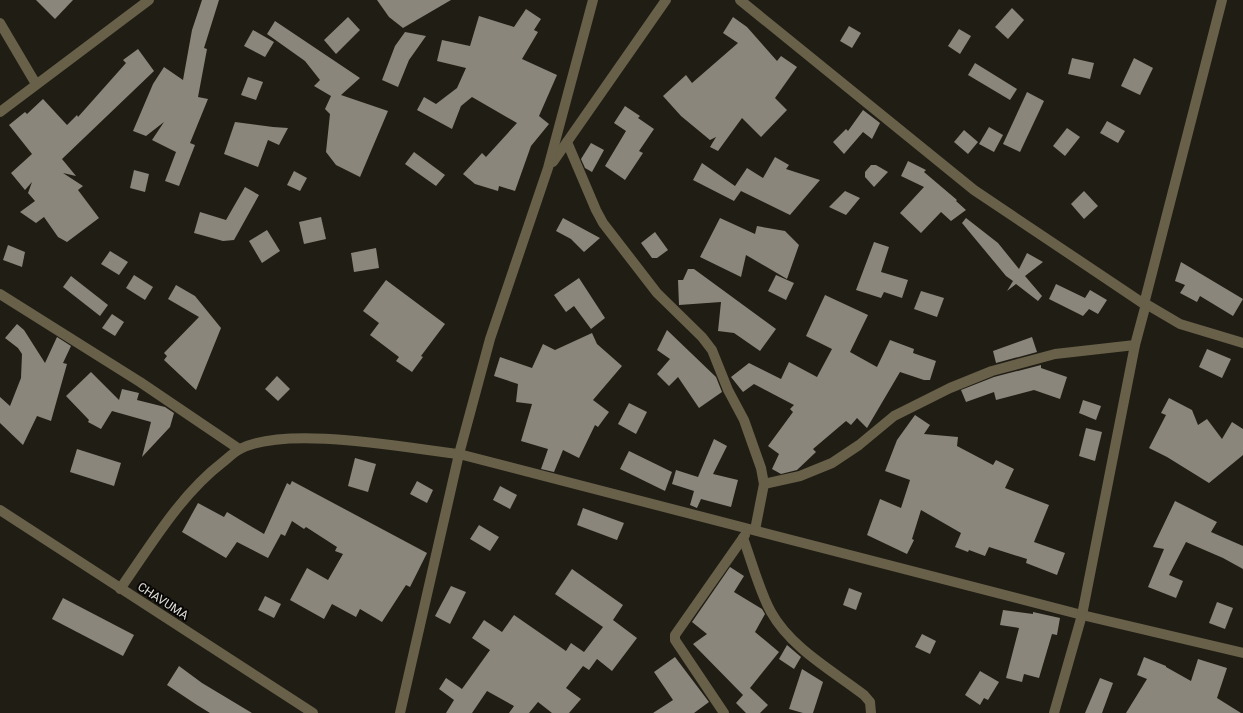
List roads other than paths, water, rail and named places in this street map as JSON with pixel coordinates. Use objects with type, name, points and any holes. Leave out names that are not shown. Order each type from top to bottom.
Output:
[{"type":"street","points":[[0,112],[149,0]]},
{"type":"street","points":[[400,713],[459,454],[490,339],[548,168],[593,0]]},
{"type":"street","points":[[548,168],[666,0]]},
{"type":"street","points":[[740,0],[974,190],[1145,304],[1180,324],[1243,344]]},
{"type":"street","points":[[1054,713],[1082,615],[1135,345],[1222,0]]},
{"type":"street","points":[[0,23],[36,84]]},
{"type":"street","points":[[567,142],[603,223],[657,293],[702,337],[712,350],[728,390],[754,444],[764,484],[752,529],[743,538],[675,635],[675,640],[724,713]]},
{"type":"street","points":[[0,294],[140,382],[239,449]]},
{"type":"street","points":[[764,484],[800,476],[832,463],[859,445],[894,416],[950,388],[992,371],[1055,354],[1135,345]]},
{"type":"street","points":[[120,589],[184,499],[211,471],[239,449],[264,441],[300,438],[357,442],[459,454],[1082,615],[1243,653]]},
{"type":"street","name":"CHAVUMA","points":[[0,510],[313,713]]},
{"type":"street","points":[[743,538],[770,611],[779,624],[813,656],[864,695],[870,702],[871,713]]}]
